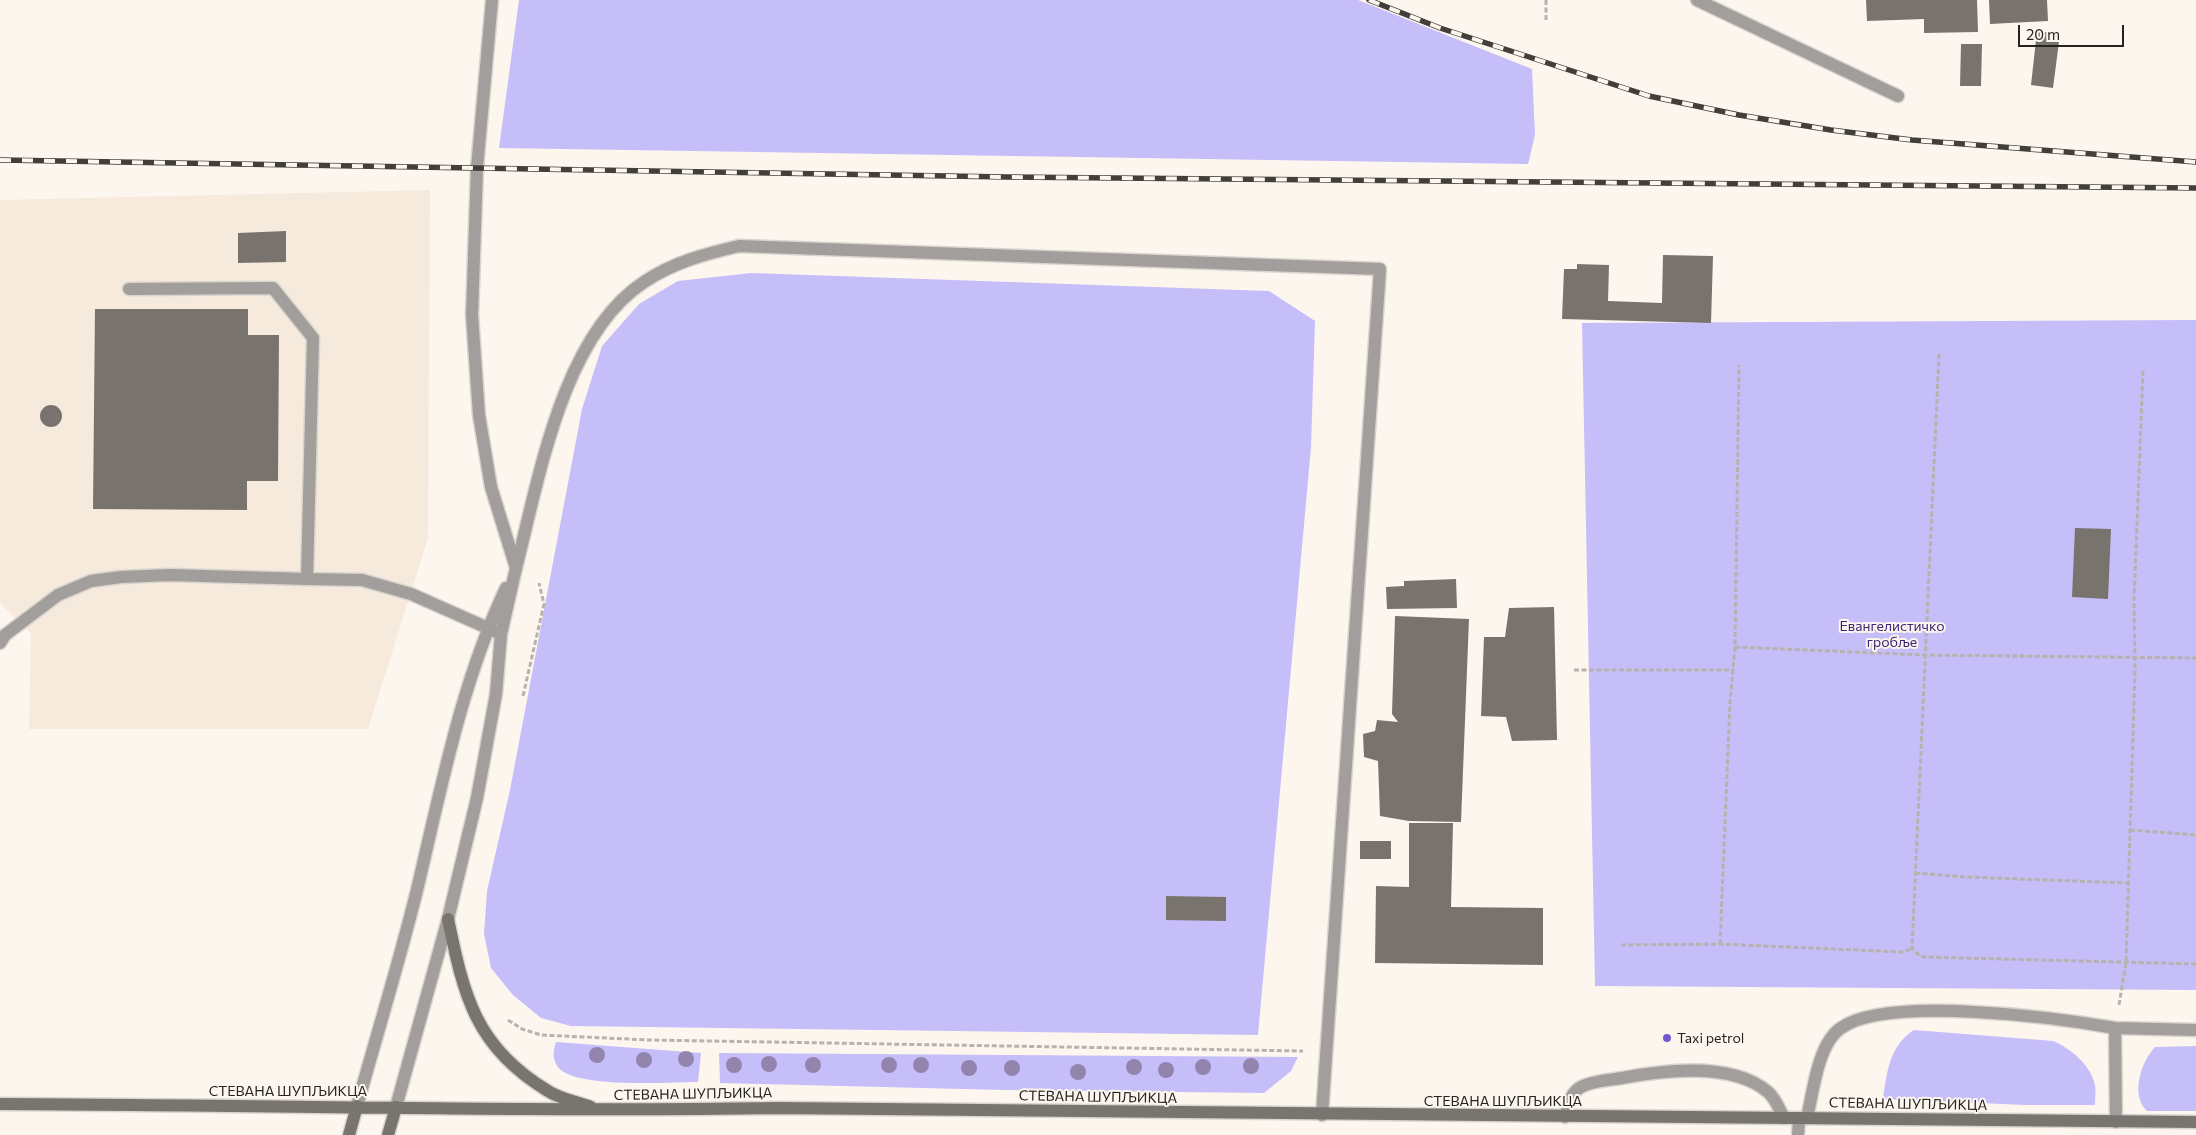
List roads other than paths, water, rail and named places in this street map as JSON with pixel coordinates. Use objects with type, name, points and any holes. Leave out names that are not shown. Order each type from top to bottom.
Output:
[{"type":"main road","points":[[448,919],[460,974],[470,1007],[486,1036],[513,1065],[549,1092],[603,1111]]},
{"type":"main road","name":"СТЕВАНА ШУПЉИКЦА","points":[[0,1104],[357,1106],[603,1111],[779,1108],[1322,1115],[2196,1122]]},
{"type":"main road","points":[[348,1135],[357,1106]]},
{"type":"main road","points":[[388,1135],[396,1107]]},
{"type":"street","points":[[357,1106],[411,912],[467,693],[487,628],[516,568],[491,487],[479,415],[472,316],[477,168],[492,0]]},
{"type":"street","points":[[1697,0],[1898,96]]},
{"type":"street","points":[[396,1107],[448,919],[477,798],[496,694],[501,634],[516,568],[555,420],[582,354],[610,312],[643,282],[691,257],[739,246],[1380,269],[1322,1115]]},
{"type":"street","points":[[129,289],[273,288],[313,338],[307,579]]},
{"type":"street","points":[[0,643],[5,636],[58,595],[91,581],[121,577],[170,575],[362,580],[411,594],[501,634]]},
{"type":"street","points":[[1798,1135],[1828,1043],[1841,1028],[1872,1015],[1912,1012],[2020,1014],[2115,1028],[2196,1030]]},
{"type":"street","points":[[2115,1028],[2116,1122]]},
{"type":"street","points":[[1565,1117],[1570,1099],[1581,1087],[1633,1076],[1702,1070],[1734,1076],[1767,1092],[1776,1101],[1784,1118]]},
{"type":"railway","points":[[1369,0],[1440,28],[1649,96],[1739,115],[1831,130],[1912,140],[2196,162]]},
{"type":"railway","points":[[0,160],[1007,177],[2196,188]]},
{"type":"place","name":"Taxi petrol","points":[[1667,1038]]},
{"type":"park label","name":"Евангелистичко гробље","points":[[1892,634]]}]
